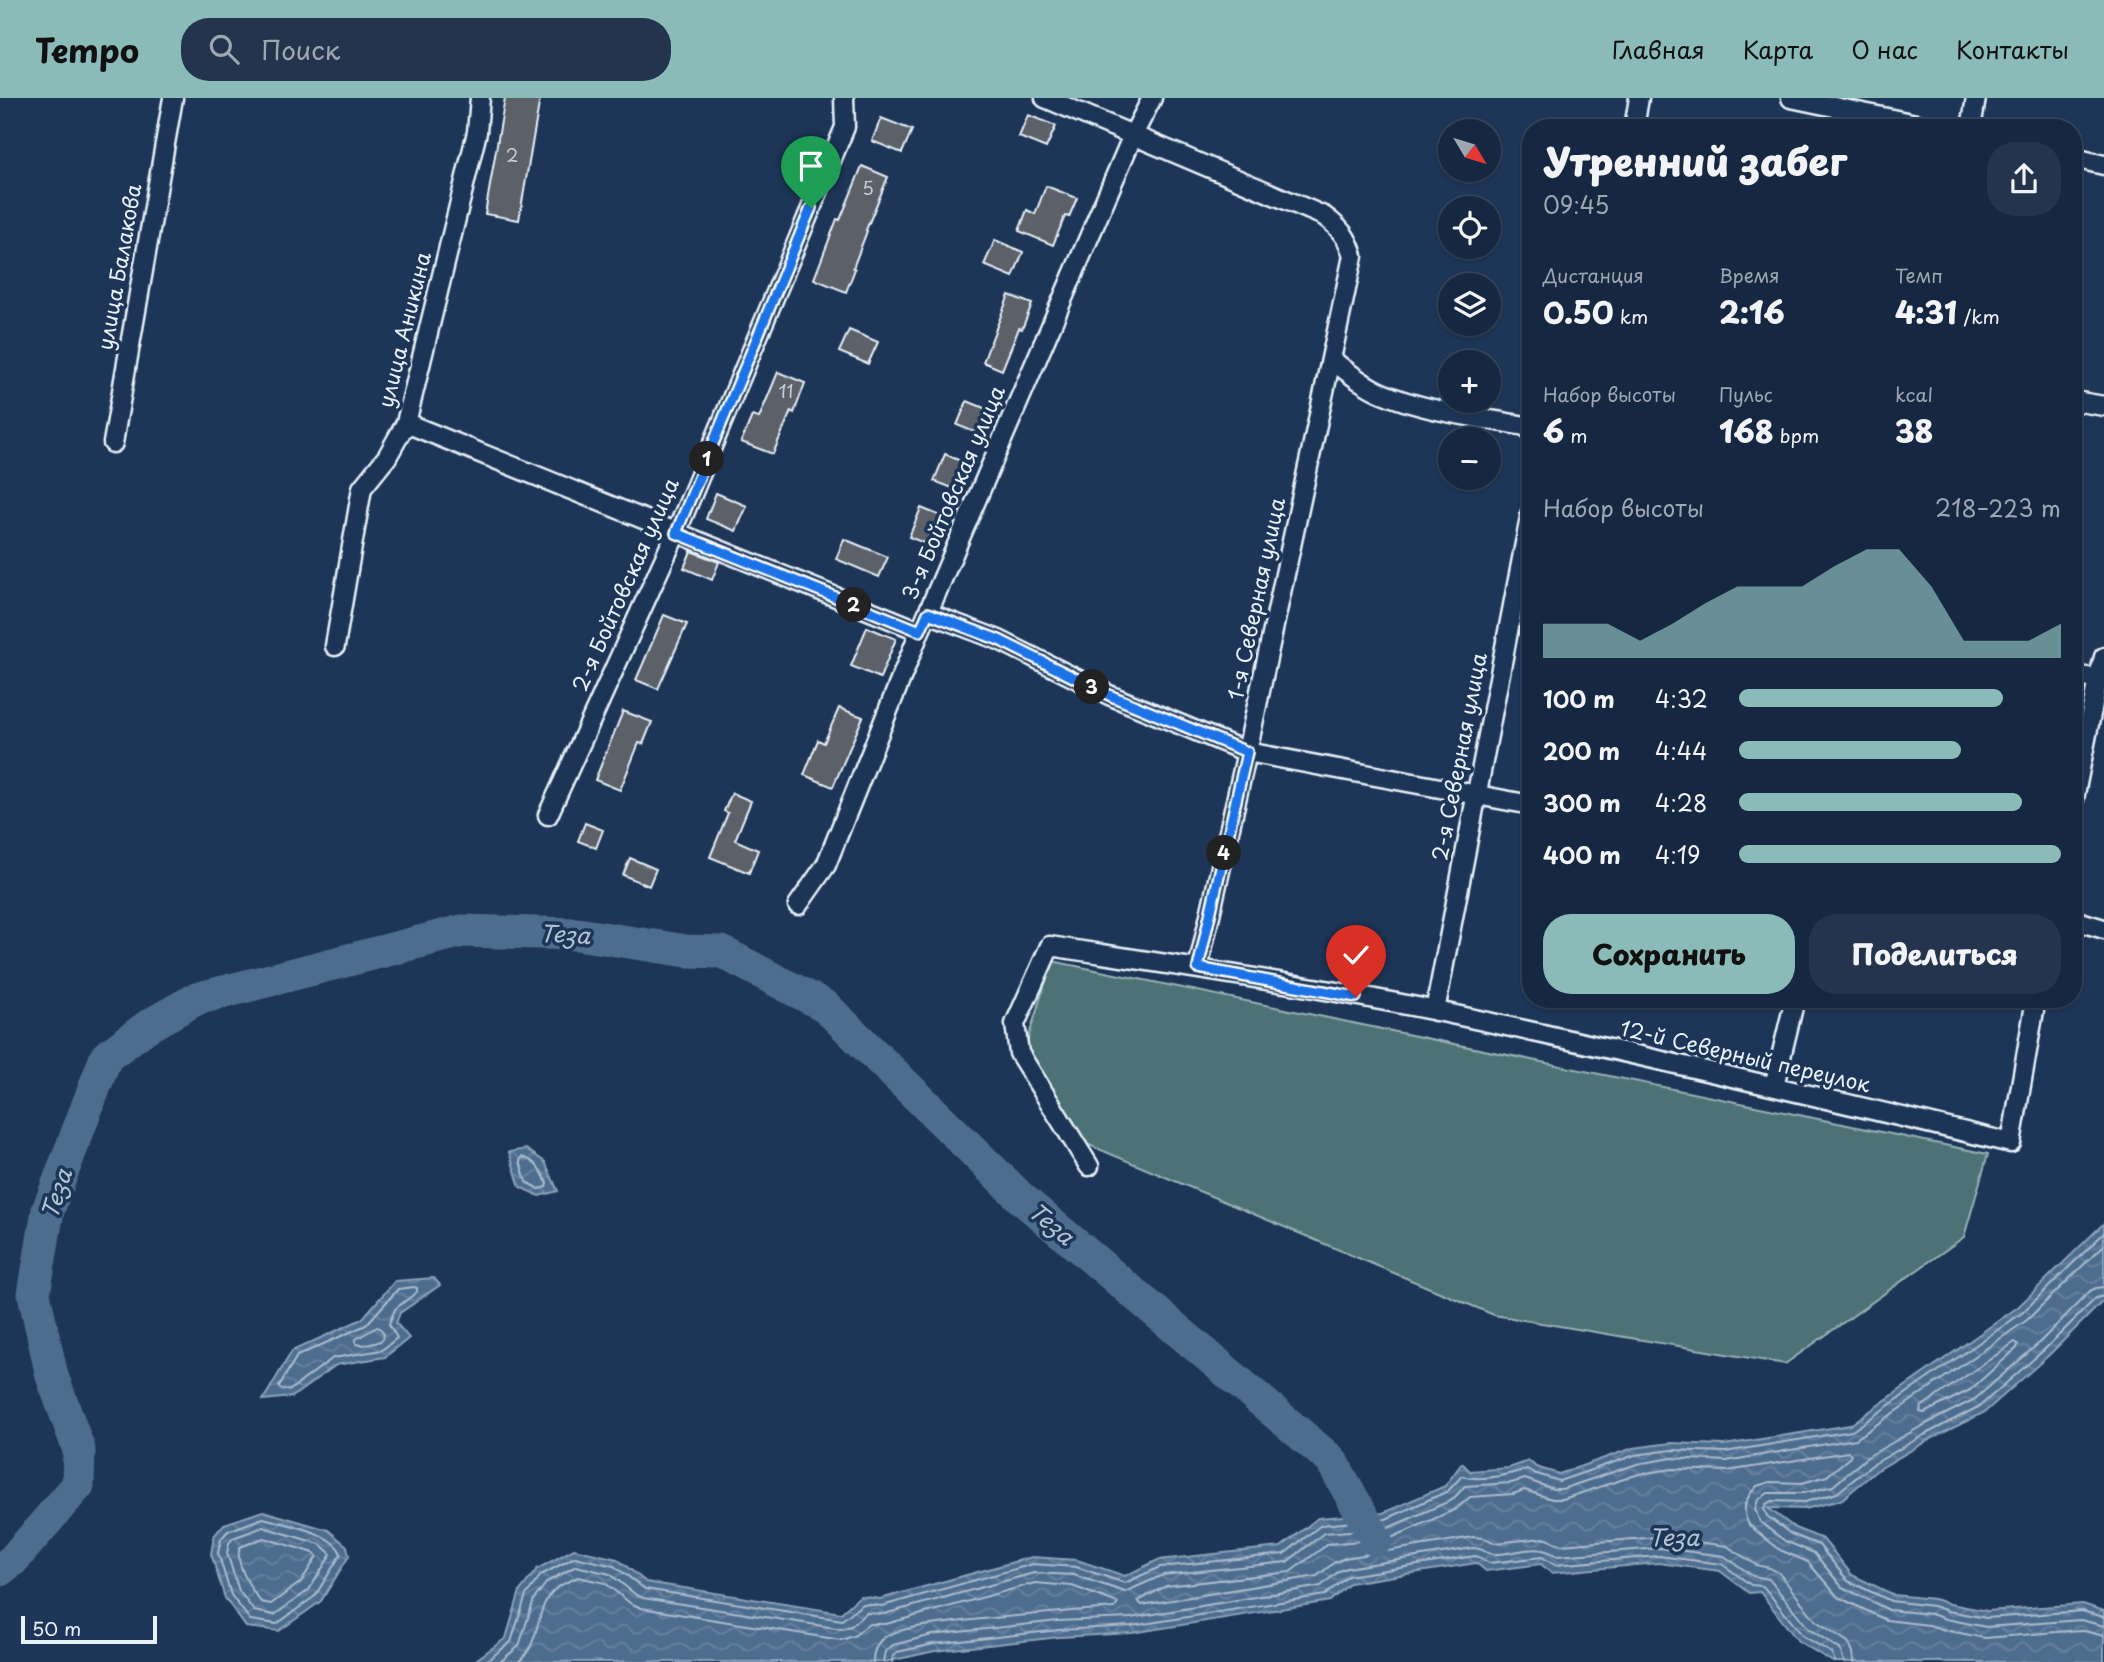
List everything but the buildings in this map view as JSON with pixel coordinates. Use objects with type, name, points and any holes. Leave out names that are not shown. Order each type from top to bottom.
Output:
[{"type":"street","name":"улица Балакова","points":[[113,443],[173,98]]},
{"type":"street","name":"улица Аникина","points":[[335,646],[362,488],[387,457],[405,423],[477,132],[481,98]]},
{"type":"street","name":"2-я Бойтовская улица","points":[[548,816],[676,533],[845,127],[844,98]]},
{"type":"street","points":[[1045,98],[1133,135]]},
{"type":"street","name":"3-я Бойтовская улица","points":[[798,905],[826,865],[920,631],[1133,135],[1153,98]]},
{"type":"street","points":[[1636,119],[1639,98]]},
{"type":"street","points":[[1791,98],[1892,119]]},
{"type":"street","points":[[1972,119],[1976,98]]},
{"type":"street","name":"1-я Северная улица","points":[[1133,135],[1324,216],[1338,226],[1349,240],[1353,256],[1198,968]]},
{"type":"street","points":[[2082,160],[2104,165]]},
{"type":"street","points":[[1332,360],[1381,393],[1416,404],[1522,425]]},
{"type":"street","points":[[2082,402],[2104,406]]},
{"type":"street","points":[[405,423],[920,631]]},
{"type":"street","name":"2-я Северная улица","points":[[1434,1011],[1522,558]]},
{"type":"street","points":[[928,613],[999,640],[1109,695],[1247,752],[1522,803]]},
{"type":"street","points":[[2082,763],[2104,657]]},
{"type":"street","points":[[2082,675],[2101,676]]},
{"type":"street","points":[[2082,922],[2104,929]]},
{"type":"street","name":"12-й Северный переулок","points":[[1088,1166],[1019,1053],[1015,1024],[1050,946],[1198,968],[1434,1011],[1774,1086],[2011,1143],[2034,1008]]},
{"type":"street","points":[[1774,1086],[1793,1008]]},
{"type":"green space","points":[[1052,961],[1988,1154],[1964,1237],[1785,1364],[1494,1315],[1070,1137],[1022,1058]]},
{"type":"water","points":[[526,1149],[545,1162],[558,1191],[539,1196],[520,1187],[509,1152]]},
{"type":"water","points":[[2104,1223],[2104,1300],[2049,1355],[1985,1412],[1927,1441],[1876,1471],[1841,1500],[1805,1509],[1768,1508],[1795,1528],[1823,1539],[1852,1575],[1894,1595],[1934,1599],[1987,1611],[2083,1604],[2104,1611],[2104,1662],[1833,1662],[1798,1641],[1760,1592],[1749,1593],[1720,1571],[1658,1563],[1551,1573],[1541,1564],[1486,1571],[1476,1563],[1350,1583],[1330,1601],[1132,1633],[1060,1637],[935,1651],[885,1662],[473,1662],[506,1638],[520,1591],[537,1569],[574,1549],[617,1559],[646,1582],[841,1613],[860,1596],[880,1599],[1032,1557],[1077,1560],[1125,1576],[1158,1560],[1281,1547],[1318,1518],[1383,1513],[1445,1486],[1462,1463],[1470,1471],[1509,1468],[1529,1461],[1536,1467],[1559,1474],[1633,1448],[1671,1443],[1724,1445],[1850,1425],[2018,1307]]},
{"type":"water","points":[[434,1278],[440,1285],[400,1313],[396,1323],[409,1338],[385,1357],[336,1365],[292,1397],[263,1400],[292,1351],[362,1319],[395,1281]]},
{"type":"water","points":[[263,1511],[328,1530],[347,1546],[349,1556],[321,1601],[279,1631],[246,1627],[225,1598],[211,1554],[214,1536],[224,1524]]},
{"type":"waterway","name":"Теза","points":[[0,1570],[13,1560],[78,1485],[79,1450],[52,1376],[34,1294],[48,1210],[106,1057],[148,1026],[196,999],[462,931],[577,934],[687,951],[722,952],[825,1006],[1021,1198],[1331,1460],[1376,1540]]},
{"type":"route","points":[[811,208],[676,533],[920,631],[928,613],[999,640],[1109,695],[1247,752],[1198,968],[1356,997]]}]
